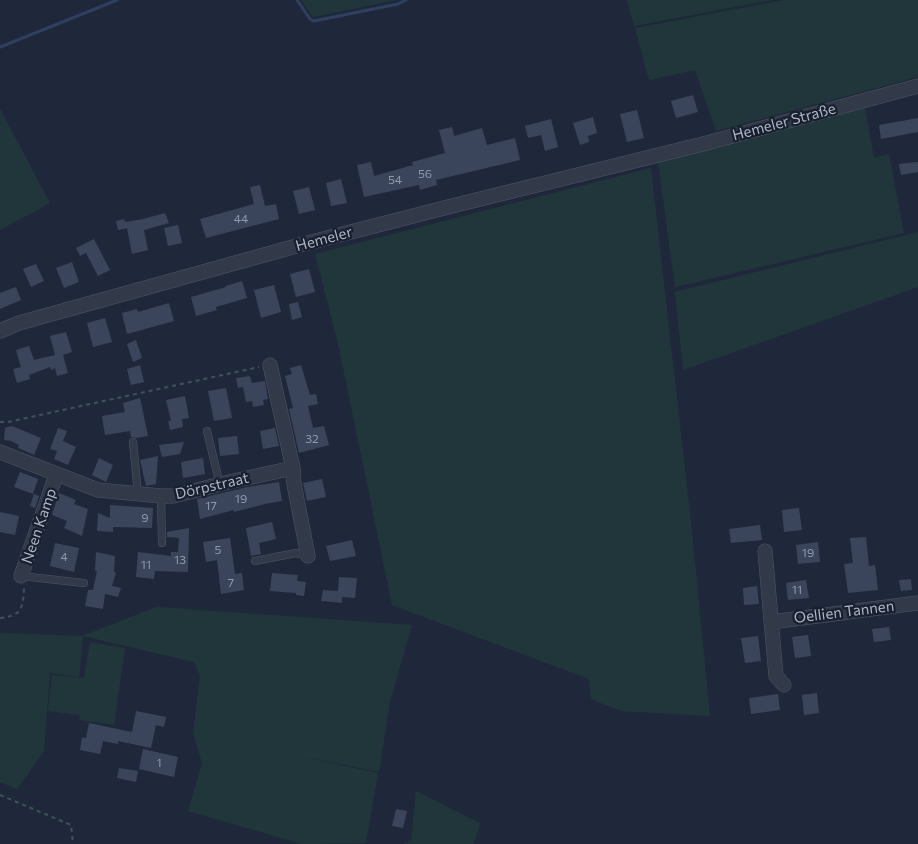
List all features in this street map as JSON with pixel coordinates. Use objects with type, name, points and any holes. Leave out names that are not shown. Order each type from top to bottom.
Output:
[{"type":"street","name":"Hemeler Straße","points":[[650,158],[918,86]]},
{"type":"street","name":"Hemeler","points":[[0,331],[20,322],[300,245],[650,158]]},
{"type":"street","points":[[270,365],[293,468],[294,484],[308,556]]},
{"type":"street","name":"Dörpstraat","points":[[0,452],[98,490],[161,496],[173,496],[293,468]]},
{"type":"street","name":"Neen Kamp","points":[[21,576],[56,475]]},
{"type":"street","points":[[765,551],[776,676],[784,685]]},
{"type":"street","name":"Oellien Tannen","points":[[771,622],[918,603]]},
{"type":"lane","points":[[207,431],[220,485]]},
{"type":"lane","points":[[133,442],[138,494]]},
{"type":"lane","points":[[161,496],[162,543]]},
{"type":"lane","points":[[255,561],[296,553],[308,556]]},
{"type":"lane","points":[[21,576],[84,583]]},
{"type":"path","points":[[0,422],[8,422],[270,365]]},
{"type":"path","points":[[0,618],[18,613],[22,608],[24,589],[21,576]]},
{"type":"path","points":[[0,795],[71,825],[73,844]]},
{"type":"green space","points":[[301,0],[396,0],[313,17]]},
{"type":"green space","points":[[627,0],[772,0],[634,26]]},
{"type":"green space","points":[[784,0],[918,0],[918,77],[716,131],[695,70],[649,80],[635,28]]},
{"type":"green space","points":[[865,108],[874,158],[889,154],[904,233],[675,287],[658,162]]},
{"type":"green space","points":[[0,109],[50,203],[0,230]]},
{"type":"green space","points":[[651,168],[691,522],[710,716],[621,711],[591,699],[589,679],[392,605],[339,348],[315,254]]},
{"type":"green space","points":[[918,232],[918,287],[683,370],[675,292]]},
{"type":"green space","points":[[156,607],[412,625],[390,702],[379,772],[280,752],[378,773],[366,843],[302,844],[188,811],[202,763],[193,733],[200,676],[194,662],[83,636],[79,677],[50,673],[44,751],[17,789],[0,782],[0,633],[82,636]]},
{"type":"green space","points":[[90,642],[125,648],[114,725],[79,720],[80,715],[48,711],[52,675],[84,678]]},
{"type":"green space","points":[[416,791],[481,824],[473,844],[403,844],[411,840]]},
{"type":"building","points":[[693,95],[698,112],[676,118],[671,101]]},
{"type":"building","points":[[637,110],[644,138],[627,142],[620,114]]},
{"type":"building","points":[[593,117],[597,133],[588,136],[589,142],[580,145],[573,123]]},
{"type":"building","points":[[918,118],[918,132],[881,139],[879,125]]},
{"type":"building","points":[[551,119],[558,147],[545,151],[541,135],[528,138],[525,126]]},
{"type":"building","points":[[452,127],[454,136],[482,128],[487,145],[515,138],[520,160],[436,180],[437,185],[420,190],[419,185],[364,197],[357,165],[371,162],[374,176],[413,165],[412,162],[445,153],[439,130]]},
{"type":"building","points":[[918,162],[918,172],[901,175],[899,164]]},
{"type":"building","points":[[341,179],[347,203],[331,206],[326,183]]},
{"type":"building","points":[[260,185],[265,206],[276,204],[279,219],[206,238],[200,219],[254,204],[250,187]]},
{"type":"building","points":[[309,187],[315,210],[299,214],[293,191]]},
{"type":"building","points":[[165,213],[169,223],[144,230],[148,250],[132,254],[127,228],[118,230],[116,221],[124,219],[125,222]]},
{"type":"building","points":[[178,225],[182,243],[168,246],[164,228]]},
{"type":"building","points":[[94,239],[110,270],[98,276],[86,253],[80,256],[76,248]]},
{"type":"building","points":[[72,262],[79,282],[64,288],[56,268]]},
{"type":"building","points":[[36,264],[44,281],[31,287],[23,269]]},
{"type":"building","points":[[309,269],[315,292],[296,297],[290,274]]},
{"type":"building","points":[[242,281],[247,298],[216,307],[217,310],[196,316],[191,297]]},
{"type":"building","points":[[274,285],[281,312],[261,318],[254,290]]},
{"type":"building","points":[[16,287],[21,300],[0,309],[0,293]]},
{"type":"building","points":[[298,302],[302,317],[292,320],[289,304]]},
{"type":"building","points":[[169,303],[174,321],[127,334],[122,313],[137,309],[138,312]]},
{"type":"building","points":[[105,318],[112,342],[93,347],[87,323]]},
{"type":"building","points":[[66,332],[72,352],[63,355],[68,373],[57,376],[55,368],[51,370],[50,367],[29,375],[30,379],[17,383],[13,369],[21,367],[16,350],[29,346],[34,360],[55,355],[50,336]]},
{"type":"building","points":[[136,340],[142,358],[133,362],[127,344]]},
{"type":"building","points":[[140,365],[144,382],[131,385],[127,369]]},
{"type":"building","points":[[301,365],[310,395],[316,394],[318,404],[308,406],[313,428],[324,426],[329,445],[299,453],[289,409],[293,408],[285,376],[292,374],[290,368]]},
{"type":"building","points":[[250,376],[252,383],[265,381],[268,399],[263,400],[264,405],[253,407],[252,401],[246,402],[243,387],[238,388],[236,378]]},
{"type":"building","points":[[226,388],[232,418],[214,421],[208,391]]},
{"type":"building","points":[[185,396],[189,418],[182,419],[183,427],[170,430],[168,421],[171,421],[166,400]]},
{"type":"building","points":[[140,398],[148,436],[131,437],[130,431],[105,435],[102,416],[125,412],[123,403]]},
{"type":"building","points":[[12,426],[41,438],[34,455],[18,448],[19,445],[11,441],[4,440],[5,428]]},
{"type":"building","points":[[58,428],[67,431],[63,441],[76,447],[68,465],[54,459],[57,451],[50,449]]},
{"type":"building","points":[[275,428],[279,446],[263,449],[260,431]]},
{"type":"building","points":[[237,436],[239,454],[220,456],[218,438]]},
{"type":"building","points":[[184,442],[180,454],[162,457],[159,445]]},
{"type":"building","points":[[158,456],[156,484],[146,486],[140,460]]},
{"type":"building","points":[[99,458],[113,465],[106,482],[92,475]]},
{"type":"building","points":[[203,458],[205,474],[183,478],[181,462]]},
{"type":"building","points":[[20,472],[38,479],[33,494],[14,487]]},
{"type":"building","points":[[322,479],[326,497],[307,501],[303,483]]},
{"type":"building","points":[[279,482],[282,501],[234,512],[234,510],[200,519],[197,499]]},
{"type":"building","points":[[59,493],[76,500],[74,504],[88,509],[82,536],[64,528],[67,521],[52,515]]},
{"type":"building","points":[[34,494],[39,496],[35,508],[30,506]]},
{"type":"building","points":[[110,505],[153,508],[152,528],[113,527],[113,532],[97,531],[98,513],[110,518]]},
{"type":"building","points":[[799,508],[802,530],[784,532],[782,510]]},
{"type":"building","points":[[0,512],[19,516],[15,535],[0,532]]},
{"type":"building","points":[[272,522],[276,539],[259,543],[261,554],[251,556],[246,528]]},
{"type":"building","points":[[760,525],[762,540],[731,543],[729,529]]},
{"type":"building","points":[[189,528],[188,572],[155,571],[154,579],[136,577],[138,552],[171,556],[171,552],[178,552],[179,538],[167,537],[167,532]]},
{"type":"building","points":[[866,537],[869,566],[875,565],[878,590],[848,593],[844,564],[853,563],[850,538]]},
{"type":"building","points":[[230,538],[235,574],[242,573],[244,590],[221,594],[217,560],[206,562],[203,542]]},
{"type":"building","points":[[352,540],[356,556],[330,561],[326,546]]},
{"type":"building","points":[[818,542],[820,562],[798,564],[796,545]]},
{"type":"building","points":[[55,543],[79,548],[74,572],[50,566]]},
{"type":"building","points":[[96,552],[115,556],[114,572],[116,573],[112,586],[121,588],[118,597],[105,594],[103,609],[85,606],[88,590],[93,590],[97,571],[95,571]]},
{"type":"building","points":[[272,573],[298,575],[297,581],[306,582],[304,596],[296,595],[296,593],[270,591]]},
{"type":"building","points":[[339,577],[357,578],[355,598],[342,597],[342,603],[321,601],[323,590],[338,591]]},
{"type":"building","points":[[911,579],[912,590],[901,591],[899,580]]},
{"type":"building","points":[[806,580],[809,598],[788,600],[786,583]]},
{"type":"building","points":[[757,586],[759,604],[744,605],[743,588]]},
{"type":"building","points":[[889,627],[891,640],[874,642],[872,629]]},
{"type":"building","points":[[808,635],[811,656],[795,658],[792,637]]},
{"type":"building","points":[[758,636],[761,661],[745,663],[741,638]]},
{"type":"building","points":[[817,693],[819,713],[804,715],[802,695]]},
{"type":"building","points":[[778,694],[780,710],[751,714],[749,698]]},
{"type":"building","points":[[136,711],[166,717],[164,727],[156,725],[151,748],[118,741],[118,744],[103,741],[100,754],[80,750],[82,737],[86,738],[89,723],[132,732]]},
{"type":"building","points":[[143,749],[178,757],[174,777],[139,769]]},
{"type":"building","points":[[119,768],[138,771],[136,782],[117,778]]},
{"type":"building","points":[[396,809],[407,811],[403,828],[392,826]]},
{"type":"waterway","points":[[0,47],[117,0]]},
{"type":"waterway","points":[[297,0],[310,19],[314,21],[398,4],[406,0]]}]
